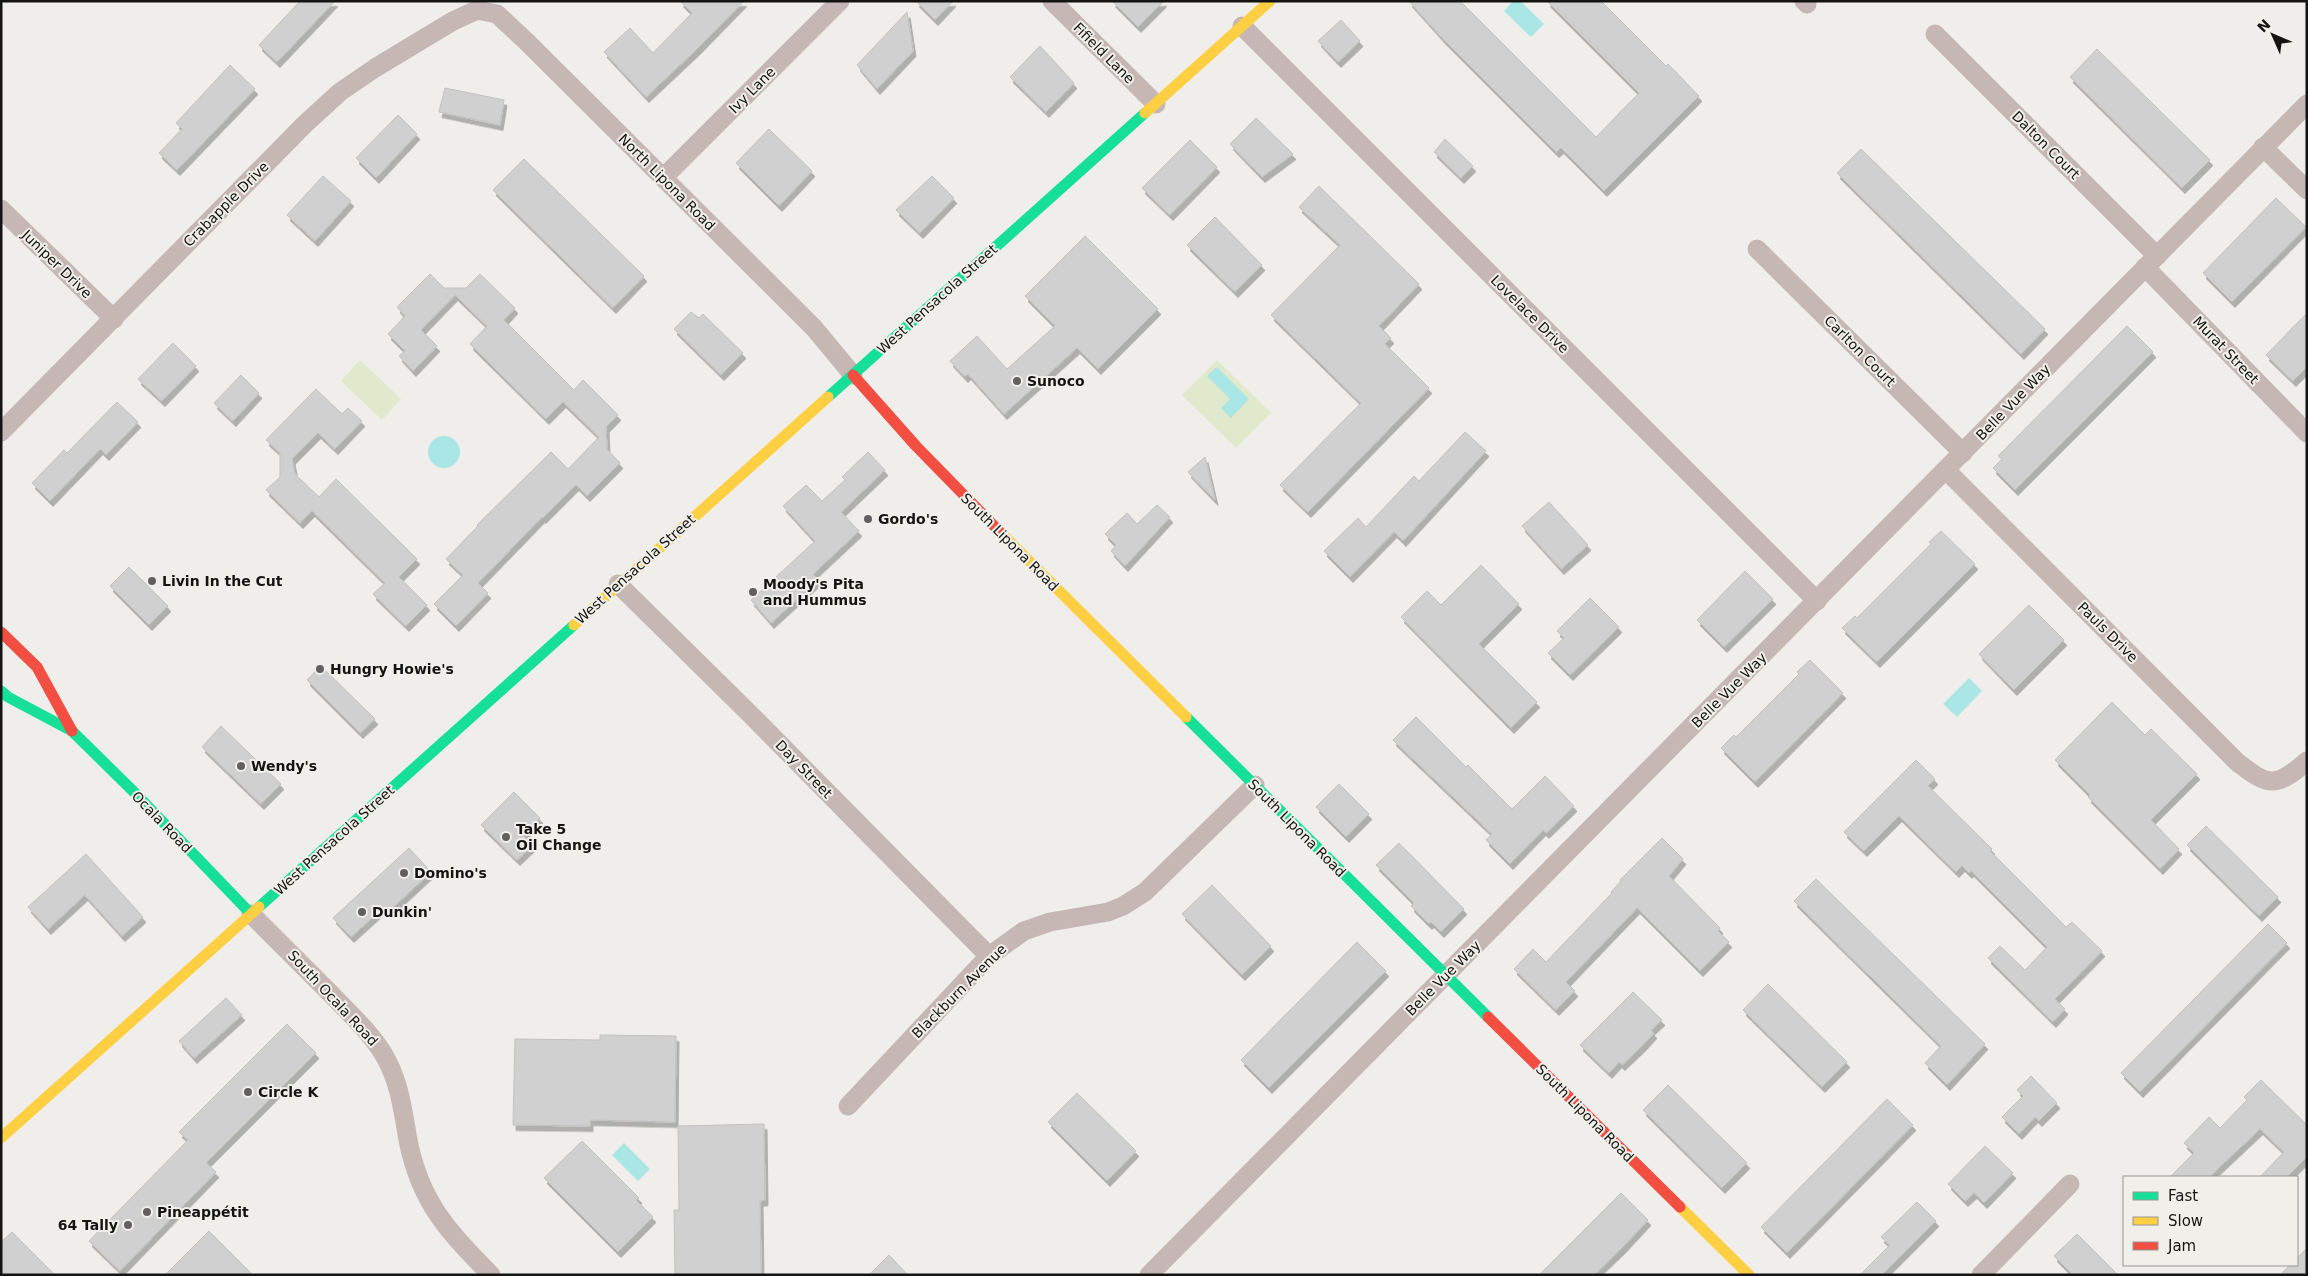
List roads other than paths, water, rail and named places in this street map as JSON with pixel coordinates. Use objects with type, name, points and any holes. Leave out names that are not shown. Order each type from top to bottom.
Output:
[{"type":"main road","name":"West Pensacola Street","points":[[1,1138],[1270,1]]},
{"type":"main road","name":"South Lipona Road","points":[[853,375],[910,440],[1001,534],[1445,976],[1749,1275]]},
{"type":"main road","name":"Ocala Road","points":[[1,632],[37,667],[72,731]]},
{"type":"main road","name":"Ocala Road","points":[[1,691],[8,697],[72,731],[135,793],[251,914]]},
{"type":"street","name":"Ivy Lane","points":[[663,178],[840,1]]},
{"type":"street","name":"Fifield Lane","points":[[1052,1],[1156,104]]},
{"type":"street","name":"North Lipona Road","points":[[477,5],[497,14],[814,328],[853,375]]},
{"type":"street","name":"Crabapple Drive","points":[[1,432],[305,124],[340,92],[477,5]]},
{"type":"street","name":"Lovelace Drive","points":[[1242,26],[1817,601]]},
{"type":"street","name":"Dalton Court","points":[[1935,34],[2151,261]]},
{"type":"street","name":"Belle Vue Way","points":[[1149,1275],[2307,104]]},
{"type":"street","points":[[2263,147],[2307,190]]},
{"type":"street","name":"Juniper Drive","points":[[1,209],[114,319]]},
{"type":"street","name":"Carlton Court","points":[[1758,249],[1963,453]]},
{"type":"street","name":"Murat Street","points":[[2151,261],[2307,433]]},
{"type":"street","name":"Pauls Drive","points":[[1946,470],[2237,762],[2254,775],[2277,781],[2287,778],[2307,761]]},
{"type":"street","name":"Day Street","points":[[618,584],[751,714],[989,956]]},
{"type":"street","name":"Blackburn Avenue","points":[[848,1106],[989,956],[1024,931],[1050,922],[1108,912],[1123,906],[1145,892],[1254,786]]},
{"type":"street","name":"South Ocala Road","points":[[251,914],[371,1035],[380,1048],[394,1075],[403,1105],[410,1146],[420,1181],[435,1212],[447,1230],[491,1275]]},
{"type":"street","points":[[1981,1275],[2070,1184]]},
{"type":"water","points":[[1513,1],[1520,1],[1544,24],[1531,37],[1504,11]]},
{"type":"water","points":[[1217,367],[1249,399],[1231,418],[1221,408],[1230,399],[1207,376]]},
{"type":"water","points":[[444,436],[450,437],[455,441],[459,446],[459,458],[455,463],[450,467],[444,468],[438,467],[433,463],[429,458],[428,452],[429,446],[433,441],[438,437]]},
{"type":"water","points":[[1969,678],[1982,691],[1957,717],[1943,704]]},
{"type":"water","points":[[624,1143],[650,1169],[638,1181],[612,1155]]},
{"type":"place","name":"Sunoco","points":[[1017,381]]},
{"type":"place","name":"Gordo's","points":[[868,519]]},
{"type":"place","name":"Livin In the Cut","points":[[152,581]]},
{"type":"place","name":"Moody's Pita and Hummus","points":[[753,592]]},
{"type":"place","name":"Hungry Howie's","points":[[320,669]]},
{"type":"place","name":"Wendy's","points":[[241,766]]},
{"type":"place","name":"Take 5 Oil Change","points":[[506,837]]},
{"type":"place","name":"Domino's","points":[[404,873]]},
{"type":"place","name":"Dunkin'","points":[[362,912]]},
{"type":"place","name":"Circle K","points":[[248,1092]]},
{"type":"place","name":"Pineappétit","points":[[147,1212]]},
{"type":"place","name":"64 Tally","points":[[128,1225]]}]
